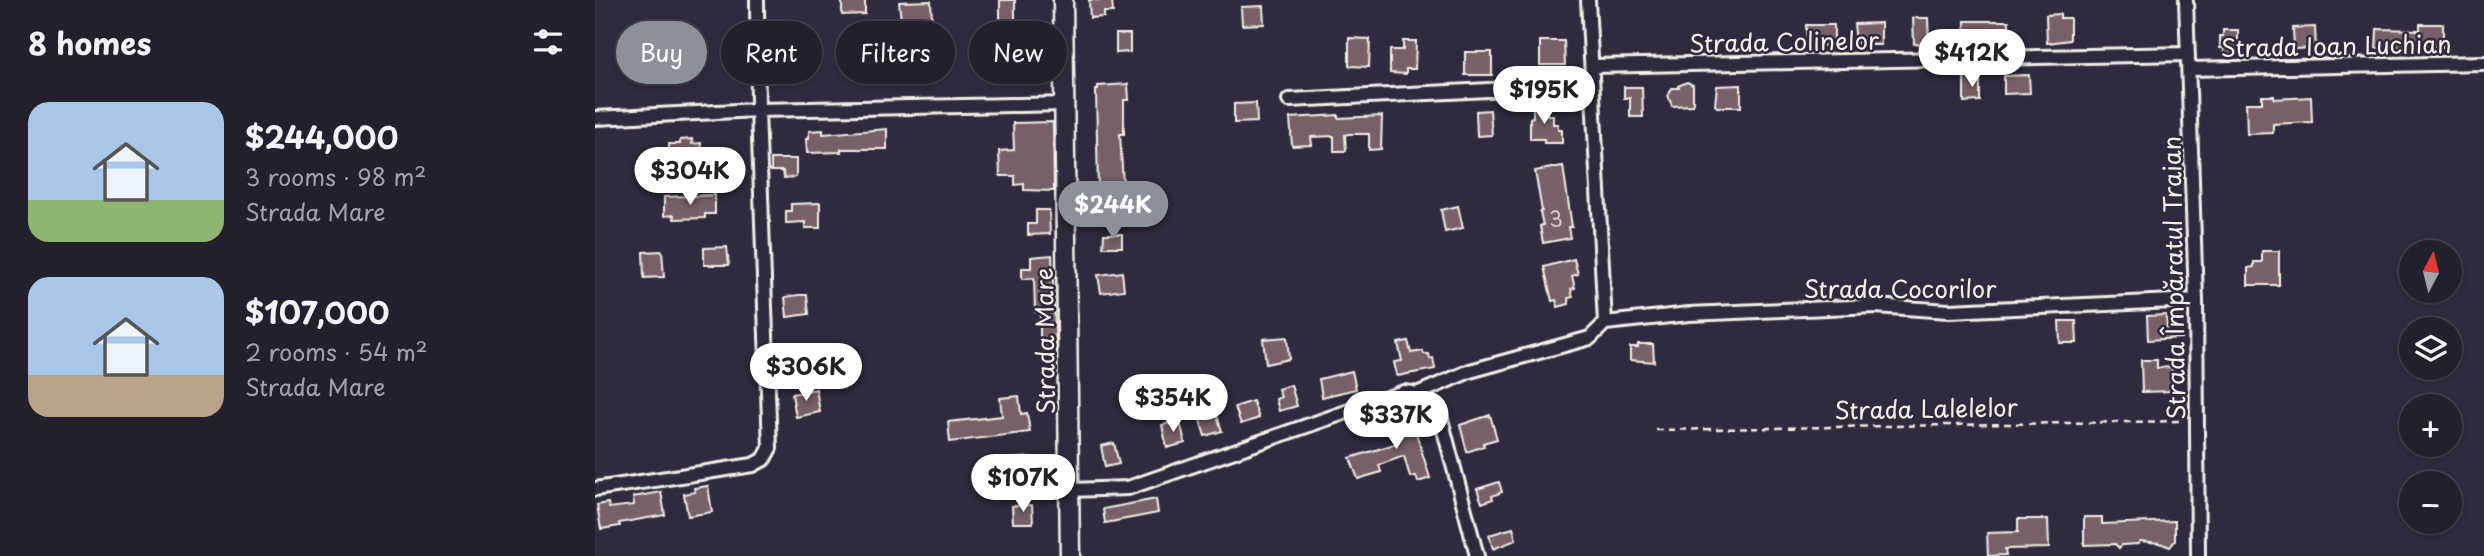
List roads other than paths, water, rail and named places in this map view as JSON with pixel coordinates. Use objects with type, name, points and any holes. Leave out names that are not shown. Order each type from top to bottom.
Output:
[{"type":"street","points":[[595,489],[753,465],[764,459],[770,448],[758,110],[757,0]]},
{"type":"street","name":"Strada Mare","points":[[1063,0],[1070,556]]},
{"type":"street","points":[[1419,393],[1470,371],[1590,338],[1605,323],[1588,0]]},
{"type":"street","name":"Strada Împăratul Traian","points":[[2186,0],[2196,300],[2198,556]]},
{"type":"street","name":"Strada Colinelor","points":[[1592,66],[2187,54]]},
{"type":"street","name":"Strada Ioan Luchian","points":[[2189,69],[2484,63]]},
{"type":"street","points":[[1289,100],[1591,85]]},
{"type":"street","points":[[595,118],[758,110],[1066,104]]},
{"type":"street","name":"Strada Cocorilor","points":[[1605,323],[1689,314],[1875,306],[1949,311],[2196,300]]},
{"type":"street","points":[[1070,490],[1128,488],[1404,392],[1419,393],[1431,400],[1440,415],[1477,556]]}]
